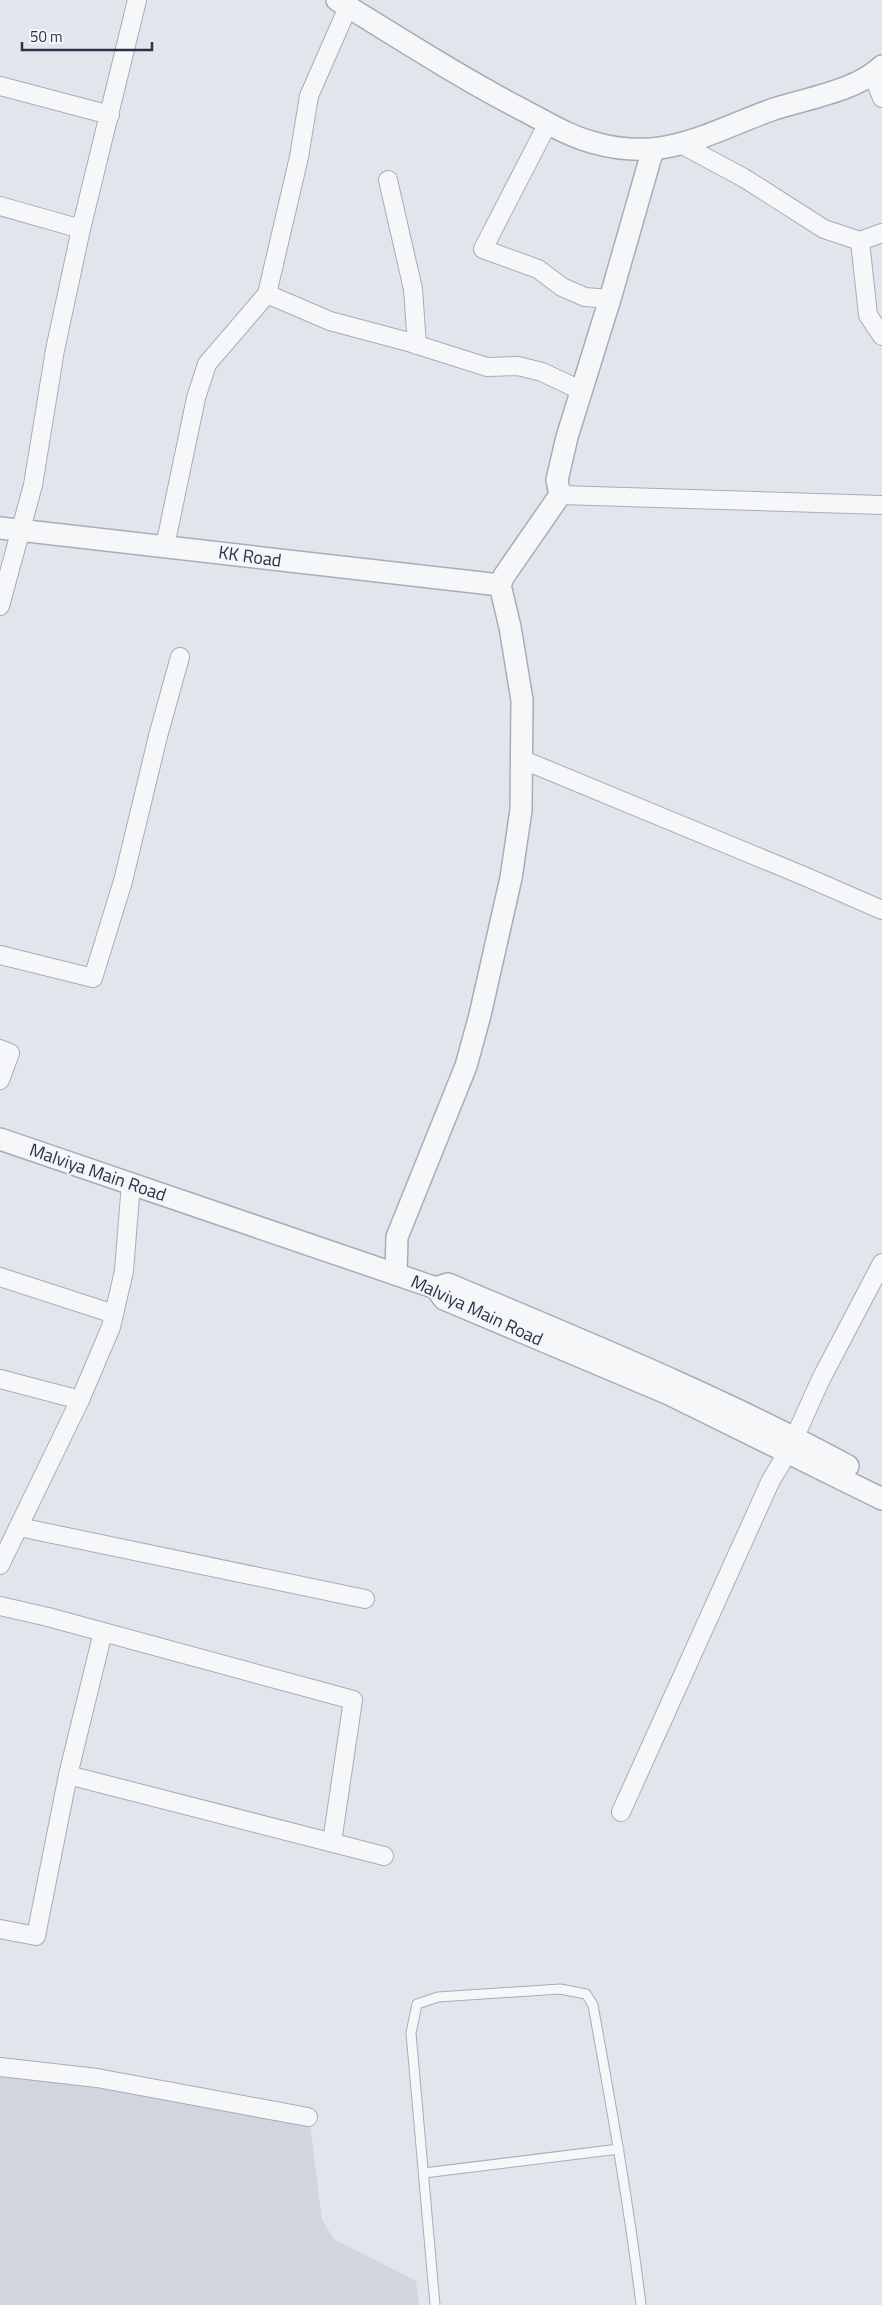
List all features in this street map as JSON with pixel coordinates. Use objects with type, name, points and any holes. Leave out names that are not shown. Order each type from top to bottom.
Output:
[{"type":"street","points":[[0,606],[33,485],[55,350],[81,229],[110,115],[121,57],[137,0]]},
{"type":"street","points":[[165,546],[196,398],[207,364],[267,294],[299,157],[308,96],[343,3],[504,100],[569,134],[596,144],[632,149],[653,148],[679,143],[774,109],[835,91],[879,73],[882,98]]},
{"type":"street","points":[[0,86],[110,115]]},
{"type":"street","points":[[548,123],[483,249],[538,269],[562,287],[585,297],[610,300]]},
{"type":"street","points":[[679,143],[744,178],[824,229],[860,241],[882,233]]},
{"type":"street","points":[[396,1274],[397,1237],[466,1066],[480,1015],[511,878],[521,810],[522,700],[510,627],[500,585],[504,576],[560,495],[557,480],[580,390],[610,300],[653,148]]},
{"type":"street","points":[[388,180],[413,289],[417,345]]},
{"type":"street","points":[[0,206],[81,229]]},
{"type":"street","points":[[860,241],[868,316],[882,336]]},
{"type":"street","points":[[267,294],[330,321],[487,367],[518,366],[542,372],[580,390]]},
{"type":"street","points":[[560,495],[882,505]]},
{"type":"street","name":"KK Road","points":[[0,528],[500,585]]},
{"type":"street","points":[[0,954],[93,978],[123,881],[158,736],[180,657]]},
{"type":"street","points":[[521,759],[882,910]]},
{"type":"street","points":[[0,1049],[10,1053],[0,1080]]},
{"type":"street","name":"Malviya Main Road","points":[[0,1139],[436,1288],[448,1284],[551,1336],[683,1384],[792,1445]]},
{"type":"street","points":[[0,1565],[80,1400],[111,1327],[124,1271],[131,1183]]},
{"type":"street","points":[[621,1812],[771,1480],[792,1445],[821,1379],[882,1263]]},
{"type":"street","points":[[0,1277],[114,1314]]},
{"type":"street","points":[[0,1379],[80,1400]]},
{"type":"street","points":[[792,1445],[882,1484]]},
{"type":"street","points":[[792,1445],[882,1499]]},
{"type":"street","points":[[19,1527],[365,1599]]},
{"type":"street","points":[[0,1606],[353,1700],[332,1842]]},
{"type":"street","points":[[0,1930],[36,1936],[68,1775],[103,1632]]},
{"type":"street","points":[[68,1775],[384,1856]]},
{"type":"street","points":[[0,2067],[97,2078],[308,2117]]},
{"type":"lane","points":[[435,2305],[410,2033],[417,2004],[438,1997],[560,1989],[586,1994],[593,2005],[629,2208],[641,2305]]},
{"type":"lane","points":[[424,2173],[619,2149]]},
{"type":"shaded area","points":[[0,2072],[310,2123],[322,2220],[334,2239],[416,2281],[419,2305],[0,2305]]}]
